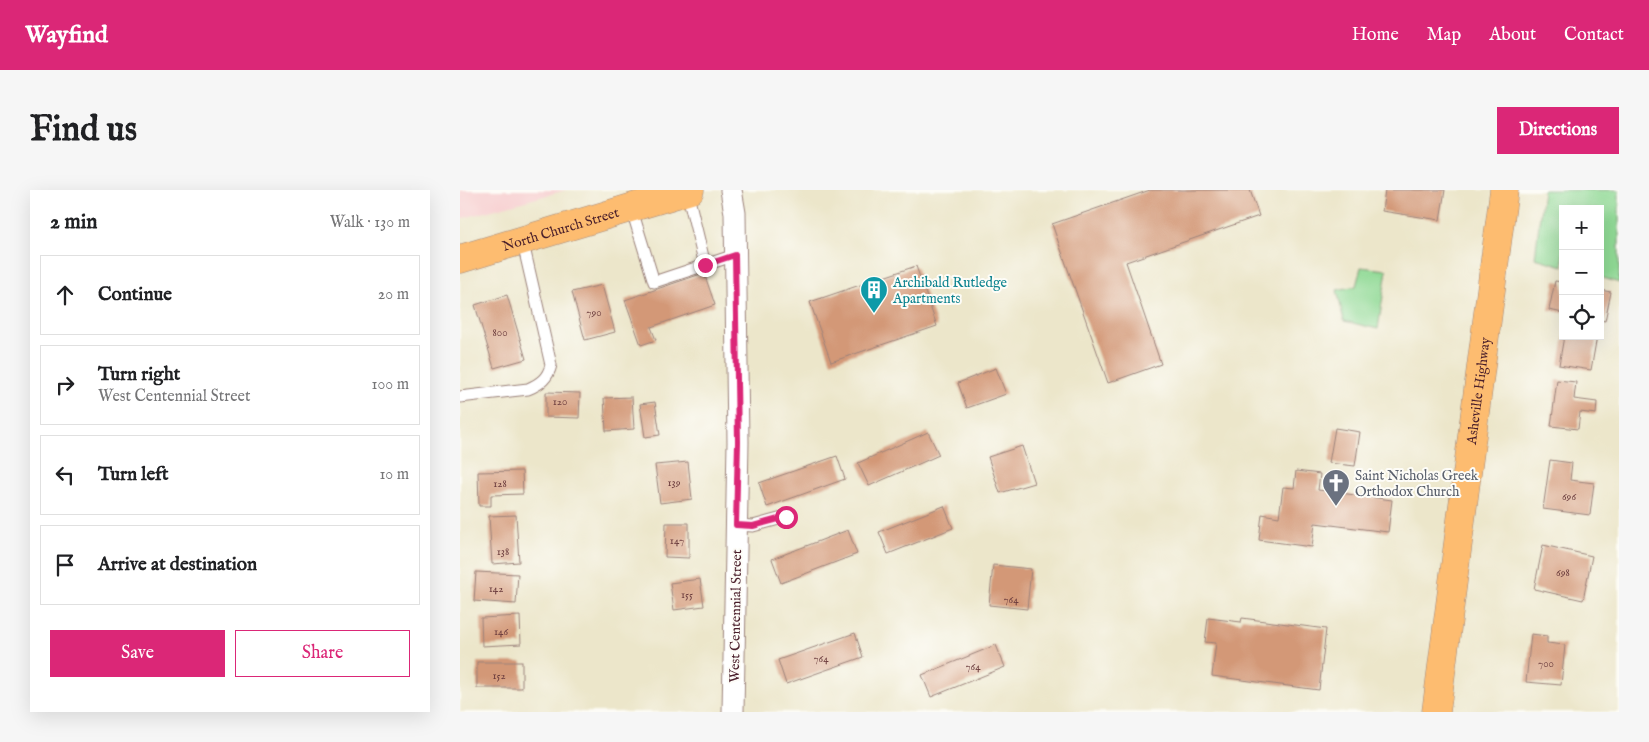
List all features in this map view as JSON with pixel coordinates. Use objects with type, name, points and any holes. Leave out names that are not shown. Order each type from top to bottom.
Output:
[{"type":"main road","name":"North Church Street","points":[[460,258],[689,190]]},
{"type":"main road","name":"Asheville Highway","points":[[1436,712],[1504,190]]},
{"type":"street","name":"West Centennial Street","points":[[731,190],[735,214],[738,442],[733,712]]},
{"type":"lane","points":[[689,190],[705,265]]},
{"type":"lane","points":[[630,207],[654,282],[735,255]]},
{"type":"lane","points":[[460,397],[528,389],[537,385],[550,371],[551,365],[522,239]]},
{"type":"lane","points":[[736,525],[753,526],[786,517]]},
{"type":"shaded area","points":[[460,190],[566,190],[460,219]]},
{"type":"green space","points":[[1543,190],[1619,190],[1619,283],[1604,278],[1604,205],[1559,205],[1559,265],[1535,258]]},
{"type":"green space","points":[[1361,267],[1387,270],[1378,329],[1344,321],[1337,290],[1356,286]]},
{"type":"building","points":[[1150,190],[1250,190],[1259,216],[1126,262],[1161,364],[1108,383],[1052,224]]},
{"type":"building","points":[[1385,190],[1445,190],[1440,220],[1382,211]]},
{"type":"building","name":"Archibald Rutledge Apartments","points":[[916,266],[937,326],[831,362],[810,302]]},
{"type":"building","points":[[704,273],[715,305],[651,327],[656,340],[641,345],[625,300]]},
{"type":"building","points":[[1555,281],[1559,282],[1559,312],[1549,310]]},
{"type":"building","points":[[602,285],[615,332],[585,340],[572,292]]},
{"type":"building","points":[[1604,291],[1611,292],[1604,321]]},
{"type":"building","points":[[507,295],[526,359],[494,368],[475,305]]},
{"type":"building","points":[[1563,340],[1596,340],[1591,370],[1559,365]]},
{"type":"building","points":[[996,368],[1006,394],[967,408],[958,383]]},
{"type":"building","points":[[1557,380],[1576,382],[1574,399],[1597,402],[1596,414],[1580,412],[1578,429],[1551,426]]},
{"type":"building","points":[[546,392],[580,393],[579,418],[546,417]]},
{"type":"building","points":[[632,397],[634,429],[606,431],[604,398]]},
{"type":"building","points":[[655,402],[660,435],[645,437],[640,404]]},
{"type":"building","points":[[1335,428],[1360,432],[1355,466],[1329,463]]},
{"type":"building","points":[[928,432],[939,455],[869,486],[858,463]]},
{"type":"building","points":[[1022,446],[1034,483],[1000,493],[988,457]]},
{"type":"building","points":[[837,456],[845,479],[767,507],[759,483]]},
{"type":"building","points":[[1550,460],[1572,463],[1570,480],[1594,483],[1590,515],[1543,509]]},
{"type":"building","points":[[688,462],[692,499],[660,503],[655,465]]},
{"type":"building","points":[[522,471],[523,494],[491,495],[491,506],[479,506],[478,472]]},
{"type":"building","name":"Saint Nicholas Greek Orthodox Church","points":[[1296,471],[1320,474],[1318,490],[1392,500],[1388,532],[1315,523],[1312,547],[1259,540],[1262,514],[1279,517],[1283,487],[1294,488]]},
{"type":"building","points":[[944,506],[953,528],[888,554],[879,532]]},
{"type":"building","points":[[516,515],[519,562],[492,564],[489,516]]},
{"type":"building","points":[[666,523],[689,523],[689,558],[665,557]]},
{"type":"building","points":[[848,530],[857,554],[781,583],[772,559]]},
{"type":"building","points":[[1543,545],[1592,556],[1583,600],[1534,589]]},
{"type":"building","points":[[993,565],[1031,569],[1027,609],[989,605]]},
{"type":"building","points":[[476,572],[518,574],[516,604],[474,601]]},
{"type":"building","points":[[700,579],[704,606],[674,610],[670,583]]},
{"type":"building","points":[[520,616],[521,644],[482,646],[481,618]]},
{"type":"building","points":[[1208,618],[1241,622],[1242,618],[1326,629],[1319,690],[1212,676],[1216,643],[1205,642]]},
{"type":"building","points":[[855,633],[863,657],[786,684],[778,660]]},
{"type":"building","points":[[1531,634],[1547,636],[1547,643],[1565,645],[1561,685],[1526,682]]},
{"type":"building","points":[[996,645],[1005,667],[931,697],[922,675]]},
{"type":"building","points":[[477,662],[522,662],[522,688],[477,688]]},
{"type":"place","name":"Archibald Rutledge Apartments","points":[[874,314]]},
{"type":"place","name":"Saint Nicholas Greek Orthodox Church","points":[[1336,507]]},
{"type":"route","points":[[705,265],[735,255],[738,442],[736,525],[753,526],[786,517]]}]
